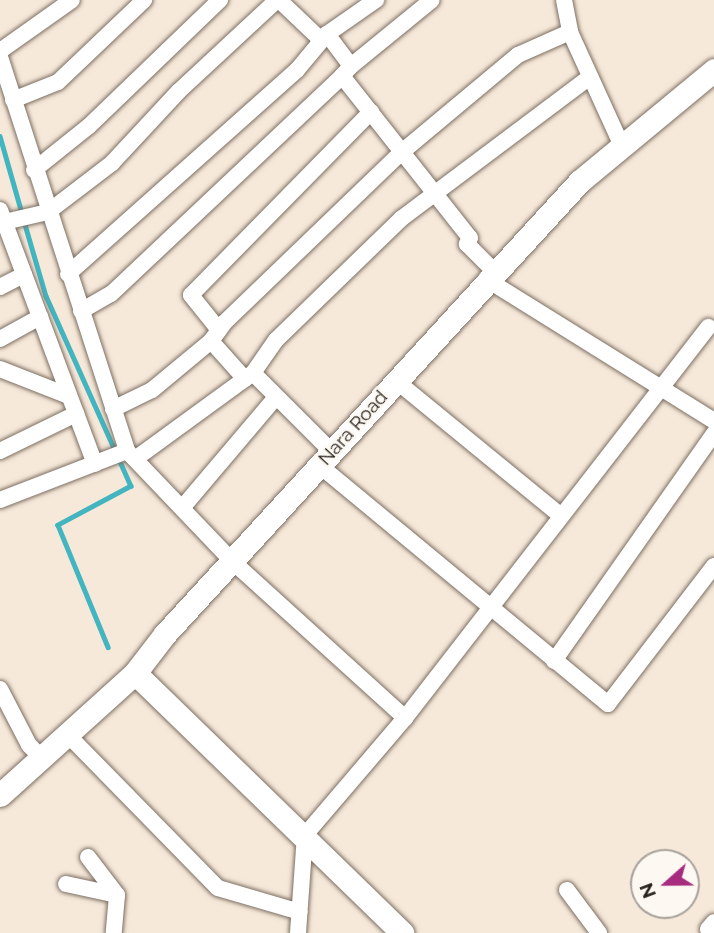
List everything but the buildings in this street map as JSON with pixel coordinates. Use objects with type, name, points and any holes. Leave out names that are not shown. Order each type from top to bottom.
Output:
[{"type":"main road","name":"Nara Road","points":[[0,795],[135,673],[395,380],[580,181],[714,70]]},
{"type":"main road","points":[[135,673],[305,835],[402,933]]},
{"type":"street","points":[[0,51],[72,0]]},
{"type":"street","points":[[13,100],[58,82],[144,0]]},
{"type":"street","points":[[34,170],[89,126],[220,0]]},
{"type":"street","points":[[98,463],[75,414],[1,218],[48,212],[113,163],[179,91],[278,0],[320,39],[376,0]]},
{"type":"street","points":[[80,311],[111,294],[346,71],[432,0]]},
{"type":"street","points":[[564,0],[570,32],[621,146]]},
{"type":"street","points":[[113,410],[152,390],[215,335],[403,151],[518,55],[570,32]]},
{"type":"street","points":[[327,34],[371,112],[470,238],[467,244],[490,275],[714,421]]},
{"type":"street","points":[[68,274],[297,70],[327,34]]},
{"type":"street","points":[[0,57],[34,170],[129,454],[232,561],[405,718]]},
{"type":"street","points":[[2,502],[98,463],[129,454],[249,376],[276,340],[434,191],[590,77]]},
{"type":"street","points":[[371,112],[191,295],[215,335],[249,376],[276,397],[325,458],[488,607],[608,704],[714,566]]},
{"type":"street","points":[[0,287],[24,275]]},
{"type":"street","points":[[0,339],[40,317]]},
{"type":"street","points":[[299,933],[305,835],[405,718],[488,607],[708,327]]},
{"type":"street","points":[[0,369],[69,396]]},
{"type":"street","points":[[395,380],[560,515]]},
{"type":"street","points":[[182,508],[276,397]]},
{"type":"street","points":[[0,451],[75,414]]},
{"type":"street","points":[[554,661],[714,433]]},
{"type":"street","points":[[0,689],[29,745],[42,758]]},
{"type":"street","points":[[68,735],[218,888],[300,912]]},
{"type":"street","points":[[88,857],[117,895],[114,933]]},
{"type":"street","points":[[66,884],[117,895]]},
{"type":"street","points":[[566,890],[599,933]]},
{"type":"street","points":[[710,933],[708,929],[714,922]]},
{"type":"waterway","points":[[0,136],[22,213]]},
{"type":"waterway","points":[[24,221],[46,296],[131,486],[58,525],[108,647]]}]
